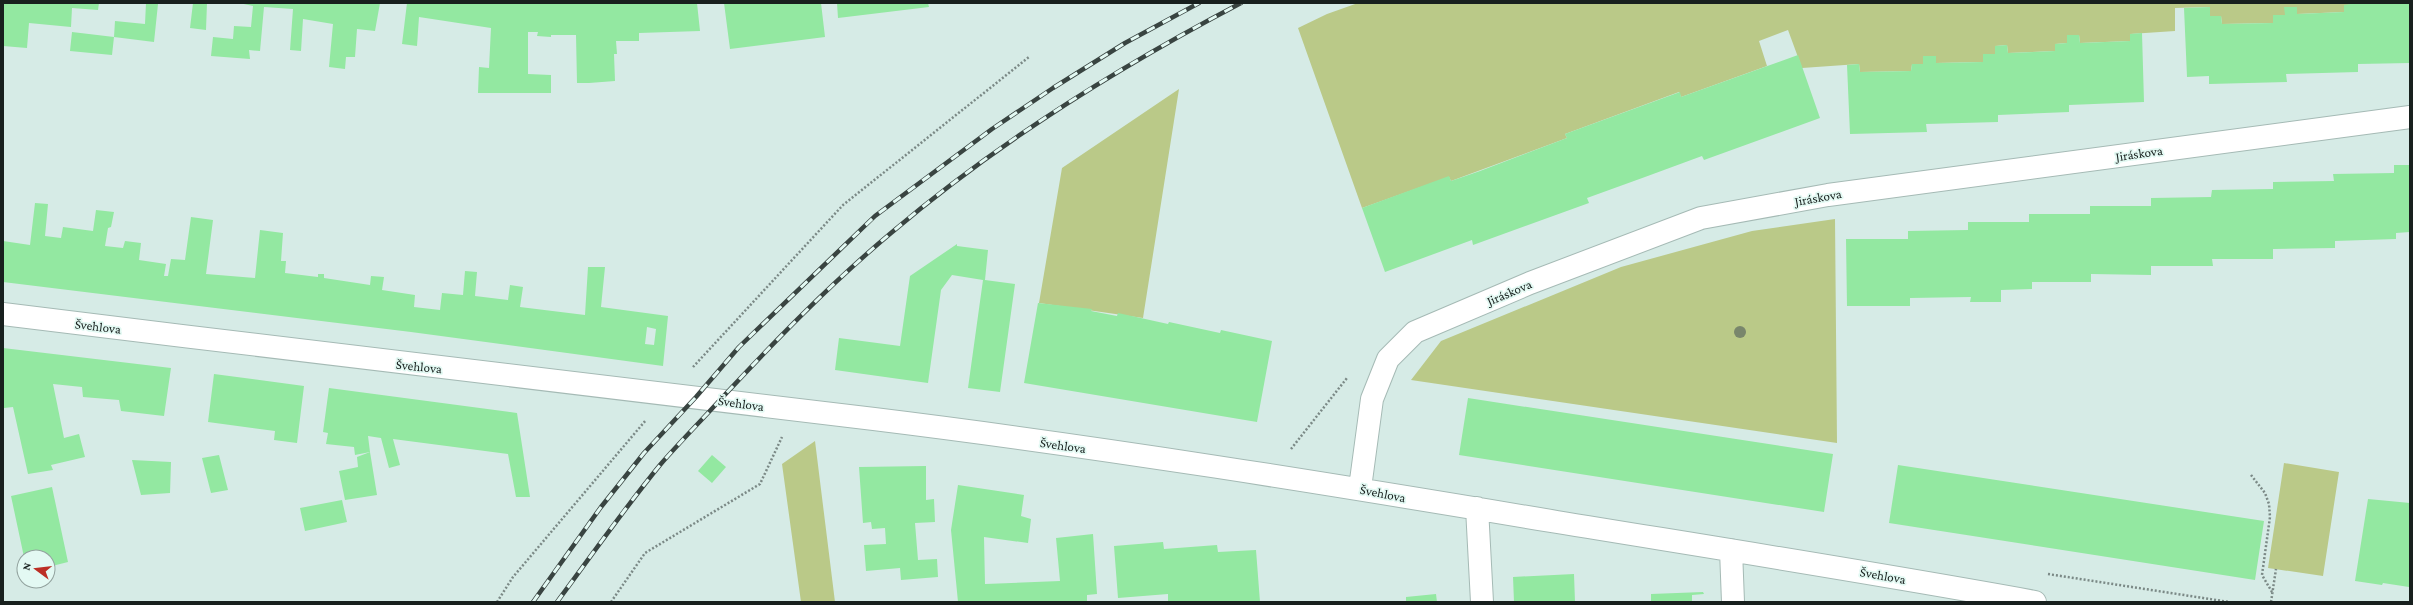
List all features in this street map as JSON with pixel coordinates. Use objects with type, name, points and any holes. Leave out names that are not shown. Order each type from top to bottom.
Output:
[{"type":"street","name":"Jiráskova","points":[[1360,488],[1372,399],[1388,359],[1415,332],[1530,283],[1701,218],[1846,192],[2410,117]]},
{"type":"street","name":"Švehlova","points":[[3,314],[400,364],[669,393],[876,419],[1270,474],[1832,566],[2035,602]]},
{"type":"street","points":[[1477,508],[1482,602]]},
{"type":"street","points":[[1731,550],[1733,602]]},
{"type":"path","points":[[497,602],[513,577],[669,393],[843,205],[1029,57]]},
{"type":"path","points":[[1270,474],[1352,372]]},
{"type":"path","points":[[611,602],[645,553],[760,484],[782,437],[789,409]]},
{"type":"path","points":[[2251,476],[2265,493],[2269,504],[2270,516],[2262,575],[2272,592]]},
{"type":"path","points":[[2271,602],[2276,569]]},
{"type":"green space","points":[[1358,3],[2356,4],[2344,12],[2297,14],[2297,7],[2285,7],[2285,15],[2273,16],[2273,23],[2222,24],[2221,16],[2210,16],[2210,7],[2175,8],[2175,31],[2130,34],[2130,41],[2080,43],[2079,35],[2067,35],[2067,43],[2055,44],[2055,51],[2008,53],[2007,45],[1995,46],[1995,54],[1983,54],[1983,62],[1936,63],[1936,56],[1923,56],[1923,64],[1912,64],[1911,71],[1860,72],[1859,64],[1802,68],[1788,30],[1759,41],[1767,66],[1681,97],[1679,92],[1565,134],[1567,138],[1451,181],[1449,177],[1362,208],[1298,28],[1327,14]]},
{"type":"green space","points":[[1179,89],[1143,318],[1039,303],[1062,168]]},
{"type":"green space","points":[[1835,219],[1837,443],[1411,380],[1441,341],[1621,267],[1752,231]]},
{"type":"green space","points":[[815,441],[835,602],[801,602],[782,464]]},
{"type":"green space","points":[[2284,463],[2339,472],[2323,576],[2268,568]]},
{"type":"building","points":[[3,3],[99,3],[98,10],[72,8],[71,27],[29,23],[27,48],[3,46]]},
{"type":"building","points":[[146,3],[158,4],[154,42],[114,37],[115,21],[145,24]]},
{"type":"building","points":[[193,3],[207,3],[206,30],[190,28]]},
{"type":"building","points":[[239,3],[380,3],[375,31],[357,29],[355,57],[346,57],[345,69],[329,67],[333,24],[303,19],[301,51],[290,50],[293,9],[264,7],[260,51],[249,50],[250,59],[211,56],[213,37],[233,39],[234,26],[251,27],[253,6]]},
{"type":"building","points":[[407,3],[697,3],[700,31],[639,33],[639,41],[616,41],[617,54],[614,54],[615,81],[589,83],[577,83],[576,35],[551,35],[551,37],[537,36],[538,32],[528,32],[528,74],[551,75],[551,93],[478,93],[479,67],[489,68],[491,28],[419,17],[417,46],[402,44]]},
{"type":"building","points":[[724,3],[821,3],[825,37],[730,49]]},
{"type":"building","points":[[837,3],[928,3],[929,7],[838,18]]},
{"type":"building","points":[[2356,3],[2410,3],[2410,63],[2358,64],[2358,72],[2286,74],[2287,82],[2209,84],[2209,76],[2187,77],[2184,8],[2210,7],[2210,16],[2221,16],[2222,24],[2273,23],[2273,15],[2285,15],[2284,7],[2297,7],[2297,14],[2344,12],[2344,5]]},
{"type":"building","points":[[72,32],[114,37],[112,55],[70,51]]},
{"type":"building","points":[[2142,33],[2144,102],[2069,105],[2069,112],[1998,115],[1998,122],[1926,124],[1927,132],[1850,134],[1847,65],[1859,64],[1860,72],[1911,71],[1912,64],[1923,64],[1923,56],[1936,56],[1936,63],[1983,62],[1983,54],[1995,54],[1995,46],[2007,45],[2008,53],[2055,51],[2055,44],[2067,43],[2067,35],[2079,35],[2080,43],[2130,41],[2130,34]]},
{"type":"building","points":[[1798,55],[1820,118],[1704,160],[1702,156],[1587,198],[1589,203],[1473,245],[1472,240],[1385,272],[1362,208],[1449,176],[1451,181],[1480,171],[1567,138],[1565,134],[1680,92],[1681,97]]},
{"type":"building","points":[[2394,165],[2410,165],[2410,232],[2396,233],[2396,239],[2335,241],[2335,248],[2273,249],[2273,259],[2212,259],[2213,266],[2151,266],[2151,275],[2091,274],[2091,282],[2032,282],[2032,289],[2001,290],[2001,302],[1970,302],[1971,297],[1910,298],[1910,306],[1847,306],[1846,239],[1908,239],[1908,231],[1968,230],[1968,222],[2029,222],[2029,214],[2090,214],[2090,206],[2151,206],[2151,198],[2211,197],[2212,190],[2273,189],[2273,182],[2334,181],[2333,174],[2394,173]]},
{"type":"building","points":[[35,203],[48,204],[45,236],[61,238],[63,227],[93,231],[96,210],[114,212],[111,227],[108,228],[105,246],[123,248],[125,241],[141,243],[139,260],[166,264],[164,276],[168,276],[171,259],[185,260],[191,217],[213,220],[206,274],[255,278],[260,230],[283,233],[281,261],[286,261],[285,273],[318,277],[318,274],[324,274],[324,278],[370,285],[371,276],[384,277],[382,290],[415,295],[414,307],[440,310],[442,293],[463,295],[465,271],[477,272],[475,296],[508,300],[510,285],[523,287],[520,307],[585,315],[588,267],[605,267],[601,307],[668,316],[663,366],[411,332],[3,282],[3,241],[30,245]],"holes":[[[647,327],[656,329],[654,345],[645,344]]]},
{"type":"building","points":[[957,244],[957,246],[988,250],[985,280],[1015,284],[1000,392],[968,388],[983,280],[952,275],[941,290],[928,383],[835,370],[839,338],[900,346],[910,276]]},
{"type":"building","points":[[1038,303],[1092,309],[1091,311],[1117,316],[1118,313],[1168,324],[1169,322],[1220,333],[1221,330],[1272,341],[1257,422],[1024,383]]},
{"type":"building","points":[[3,348],[171,368],[164,416],[121,411],[119,400],[83,397],[82,387],[53,384],[64,438],[79,434],[85,457],[51,465],[53,470],[28,474],[13,407],[4,408]]},
{"type":"building","points":[[214,374],[304,386],[297,443],[274,440],[275,431],[208,422]]},
{"type":"building","points":[[329,388],[517,413],[530,497],[516,497],[508,454],[393,439],[400,465],[389,468],[381,438],[368,436],[370,452],[355,455],[354,447],[326,444],[328,433],[323,432]]},
{"type":"building","points":[[1468,398],[1833,454],[1824,512],[1459,455]]},
{"type":"building","points":[[370,452],[377,495],[345,500],[339,471],[358,467],[357,457]]},
{"type":"building","points":[[219,455],[228,490],[211,493],[202,458]]},
{"type":"building","points":[[712,455],[726,467],[712,483],[698,471]]},
{"type":"building","points":[[132,460],[171,462],[170,493],[141,495]]},
{"type":"building","points":[[1898,465],[2264,521],[2255,580],[1889,523]]},
{"type":"building","points":[[926,466],[926,500],[934,499],[935,522],[915,523],[918,560],[937,559],[938,577],[901,580],[900,568],[866,571],[864,545],[886,544],[885,528],[872,529],[871,522],[863,523],[859,467]]},
{"type":"building","points":[[958,485],[1024,495],[1021,516],[1031,519],[1028,543],[984,537],[985,584],[1060,581],[1056,538],[1093,534],[1097,594],[1087,595],[1087,602],[958,602],[951,530]]},
{"type":"building","points":[[52,487],[68,562],[56,565],[56,549],[22,549],[11,496]]},
{"type":"building","points":[[2368,499],[2410,503],[2410,589],[2409,587],[2383,583],[2382,585],[2355,581]]},
{"type":"building","points":[[342,500],[347,522],[305,531],[300,508]]},
{"type":"building","points":[[1163,542],[1164,549],[1217,545],[1218,552],[1256,550],[1260,602],[1168,602],[1168,594],[1118,598],[1114,546]]},
{"type":"building","points":[[1574,574],[1575,602],[1514,602],[1513,577]]},
{"type":"building","points":[[1703,592],[1704,594],[1692,595],[1692,602],[1651,602],[1651,594]]},
{"type":"building","points":[[1436,594],[1437,602],[1406,602],[1406,597]]},
{"type":"railway","points":[[533,602],[601,507],[644,453],[696,397],[739,347],[875,216],[992,129],[1053,88],[1125,43],[1199,3]]},
{"type":"railway","points":[[557,602],[667,457],[781,336],[824,293],[868,253],[932,200],[1016,137],[1104,80],[1241,3]]}]
